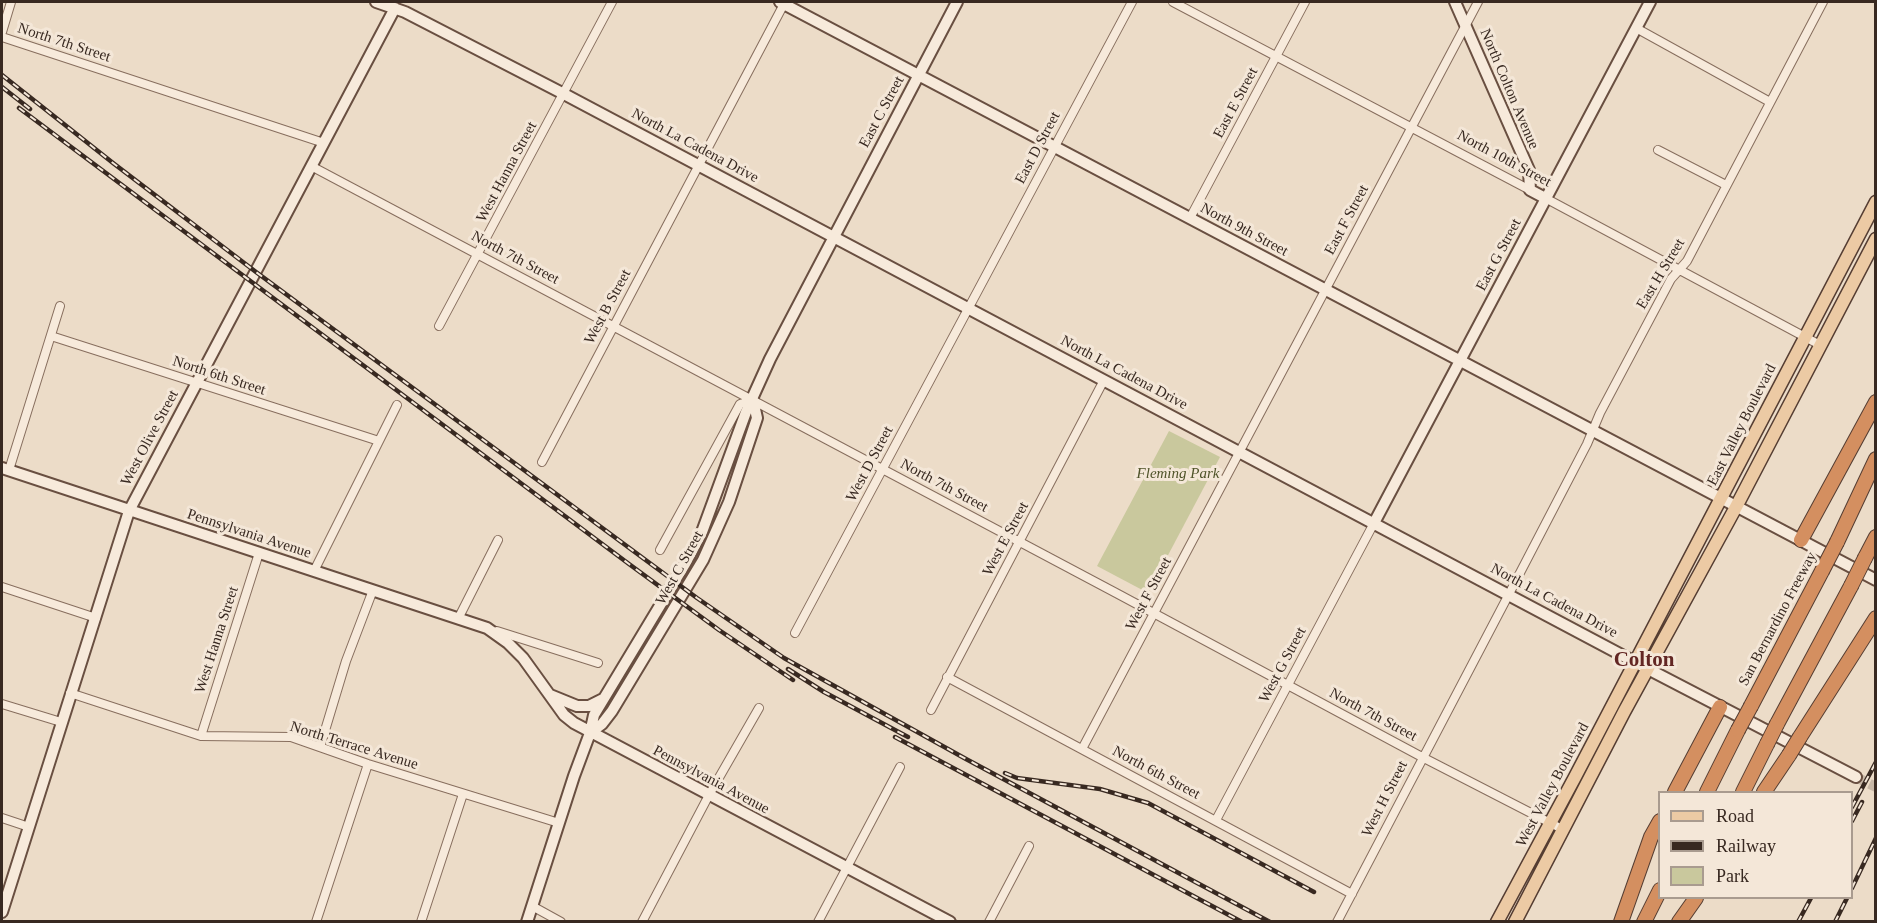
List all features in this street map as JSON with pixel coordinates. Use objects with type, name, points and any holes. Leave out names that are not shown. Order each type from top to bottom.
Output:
[{"type":"highway","points":[[1801,540],[1875,402]]},
{"type":"highway","name":"San Bernardino Freeway","points":[[1708,791],[1837,542],[1875,459]]},
{"type":"highway","points":[[1744,791],[1875,537]]},
{"type":"highway","points":[[1765,791],[1875,618]]},
{"type":"highway","points":[[1675,791],[1720,707]]},
{"type":"highway","points":[[1621,921],[1644,855],[1658,823]]},
{"type":"highway","points":[[1644,921],[1658,892]]},
{"type":"highway","points":[[1679,921],[1689,899]]},
{"type":"highway","points":[[1679,921],[1695,899]]},
{"type":"main road","name":"East Valley Boulevard","points":[[1634,661],[1875,202]]},
{"type":"main road","points":[[1648,669],[1736,507],[1875,239]]},
{"type":"main road","name":"West Valley Boulevard","points":[[1497,921],[1634,661]]},
{"type":"main road","name":"West Valley Boulevard","points":[[1515,921],[1648,669]]},
{"type":"street","points":[[2,32],[11,2]]},
{"type":"street","name":"North La Cadena Drive","points":[[376,2],[396,4],[1648,669],[1856,777]]},
{"type":"street","name":"West Hanna Street","points":[[439,326],[612,2]]},
{"type":"street","name":"North 9th Street","points":[[783,2],[1875,580]]},
{"type":"street","name":"West B Street","points":[[542,462],[783,2]]},
{"type":"street","name":"East C Street","points":[[834,237],[957,2]]},
{"type":"street","name":"East D Street","points":[[969,308],[1132,2]]},
{"type":"street","name":"North 10th Street","points":[[1173,2],[1820,345]]},
{"type":"street","name":"East E Street","points":[[1190,218],[1305,2]]},
{"type":"street","name":"North Colton Avenue","points":[[1455,2],[1528,170],[1530,190]]},
{"type":"street","name":"East F Street","points":[[1239,451],[1478,2]]},
{"type":"street","name":"East G Street","points":[[1374,523],[1650,2]]},
{"type":"street","name":"East H Street","points":[[1509,594],[1593,431],[1606,400],[1671,279],[1687,261],[1823,2]]},
{"type":"street","name":"West Olive Street","points":[[2,912],[129,511],[396,4]]},
{"type":"street","points":[[1636,28],[1770,102]]},
{"type":"street","name":"North 7th Street","points":[[2,37],[324,142]]},
{"type":"street","points":[[1658,150],[1726,185]]},
{"type":"street","name":"North 7th Street","points":[[311,166],[1288,686],[1564,830]]},
{"type":"street","name":"West C Street","points":[[527,921],[574,776],[591,733],[594,715],[702,532],[746,412],[774,351],[834,237]]},
{"type":"street","points":[[5,469],[60,306]]},
{"type":"street","name":"West D Street","points":[[795,633],[969,308]]},
{"type":"street","name":"North 6th Street","points":[[51,336],[379,441]]},
{"type":"street","name":"West E Street","points":[[931,710],[1104,380]]},
{"type":"street","points":[[660,550],[740,404],[753,400]]},
{"type":"street","name":"West C Street","points":[[591,733],[612,711],[704,560],[729,502],[757,418],[753,400]]},
{"type":"street","points":[[314,571],[397,405]]},
{"type":"street","name":"West F Street","points":[[1082,749],[1239,451]]},
{"type":"street","name":"Pennsylvania Avenue","points":[[5,469],[598,663]]},
{"type":"street","name":"West G Street","points":[[1216,820],[1374,523]]},
{"type":"street","points":[[458,619],[498,540]]},
{"type":"street","name":"West Hanna Street","points":[[201,736],[259,553]]},
{"type":"street","points":[[2,587],[96,618]]},
{"type":"street","points":[[320,747],[346,661],[373,590]]},
{"type":"street","name":"West H Street","points":[[1337,921],[1509,594]]},
{"type":"street","name":"Pennsylvania Avenue","points":[[487,628],[523,658],[564,715],[574,723],[950,921]]},
{"type":"street","name":"North 6th Street","points":[[947,677],[1352,894]]},
{"type":"street","name":"North Terrace Avenue","points":[[70,693],[201,736],[291,737],[368,764],[559,823]]},
{"type":"street","points":[[550,695],[577,706],[589,706],[604,699]]},
{"type":"street","points":[[2,704],[61,722]]},
{"type":"street","points":[[642,921],[709,795],[759,708]]},
{"type":"street","points":[[316,921],[368,764]]},
{"type":"street","points":[[818,921],[900,767]]},
{"type":"street","points":[[421,921],[463,794]]},
{"type":"street","points":[[2,818],[29,826]]},
{"type":"street","points":[[989,921],[1029,846]]},
{"type":"street","points":[[532,906],[561,921]]},
{"type":"green space","name":"Fleming Park","points":[[1169,431],[1220,457],[1148,593],[1097,566]]},
{"type":"tunnel","points":[[1856,777],[1876,787]]},
{"type":"railway","points":[[2,75],[256,272],[697,598],[784,658],[966,759],[1270,922]]},
{"type":"railway","points":[[2,87],[30,109]]},
{"type":"railway","points":[[19,108],[629,564],[719,630],[793,680]]},
{"type":"railway","points":[[788,669],[824,692],[908,737]]},
{"type":"railway","points":[[895,737],[1242,922]]},
{"type":"railway","points":[[1853,805],[1876,762]]},
{"type":"railway","points":[[1005,773],[1017,778],[1100,789],[1148,803],[1314,892]]},
{"type":"railway","points":[[1853,819],[1862,802]]},
{"type":"railway","points":[[1853,886],[1876,838]]},
{"type":"railway","points":[[1798,922],[1810,899]]},
{"type":"railway","points":[[1835,922],[1846,899]]},
{"type":"district","name":"Colton","points":[[1644,661]]}]
